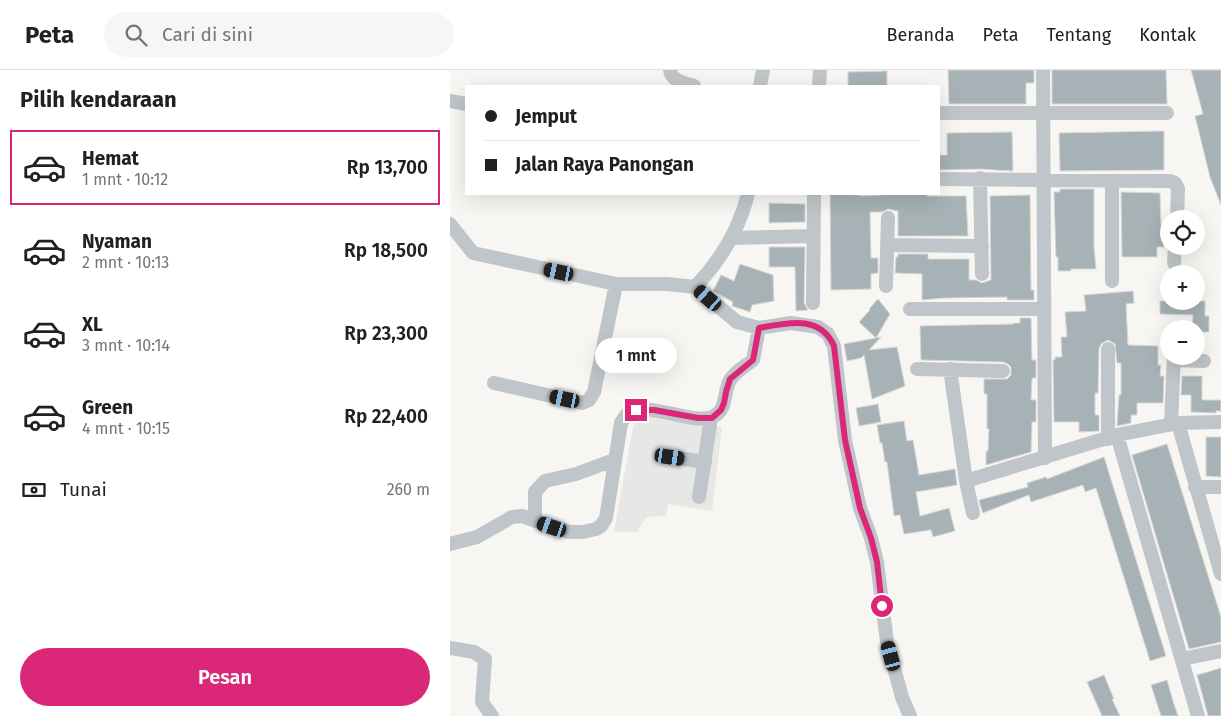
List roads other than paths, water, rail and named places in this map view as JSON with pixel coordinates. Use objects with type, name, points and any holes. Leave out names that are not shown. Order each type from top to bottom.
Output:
[{"type":"street","points":[[670,70],[675,79],[691,85]]},
{"type":"street","points":[[760,85],[763,70]]},
{"type":"street","points":[[819,85],[820,70]]},
{"type":"street","points":[[1043,70],[1045,458]]},
{"type":"street","points":[[450,101],[465,104]]},
{"type":"street","points":[[940,114],[1042,112],[1167,113]]},
{"type":"street","points":[[980,178],[982,274]]},
{"type":"street","points":[[940,179],[1163,181],[1174,183],[1178,190],[1177,210]]},
{"type":"street","points":[[1112,182],[1112,281]]},
{"type":"street","points":[[695,287],[706,275],[732,238],[743,213],[748,195]]},
{"type":"street","points":[[813,303],[814,195]]},
{"type":"street","points":[[886,286],[888,218]]},
{"type":"street","points":[[450,224],[473,253],[616,284],[667,284],[695,287],[737,322],[759,328],[791,323],[818,327],[828,334],[834,346],[845,440],[860,508],[877,562],[887,642],[902,697],[910,716]]},
{"type":"street","points":[[732,238],[813,236]]},
{"type":"street","points":[[887,245],[982,246]]},
{"type":"street","points":[[1174,255],[1174,264]]},
{"type":"street","points":[[494,383],[582,403],[589,400],[594,392],[616,284]]},
{"type":"street","points":[[910,309],[1044,308]]},
{"type":"street","points":[[450,544],[477,537],[512,517],[522,516],[569,532],[583,532],[601,526],[606,518],[621,423],[627,414],[636,410],[654,410],[705,418],[721,410],[730,379],[753,360],[759,328]]},
{"type":"street","points":[[1108,349],[1112,437],[1182,659],[1198,716]]},
{"type":"street","points":[[1174,365],[1175,423],[1217,550],[1221,574]]},
{"type":"street","points":[[950,369],[966,481],[973,513]]},
{"type":"street","points":[[918,370],[1003,371]]},
{"type":"street","points":[[699,497],[705,462],[705,418]]},
{"type":"street","points":[[966,481],[1112,437],[1175,423],[1221,422]]},
{"type":"street","points":[[670,457],[705,462]]},
{"type":"street","points":[[536,521],[536,492],[545,482],[576,474],[614,460]]},
{"type":"street","points":[[1195,487],[1221,487]]},
{"type":"street","points":[[450,648],[474,652],[485,659],[482,702],[492,716]]},
{"type":"street","points":[[1182,659],[1221,651]]}]
